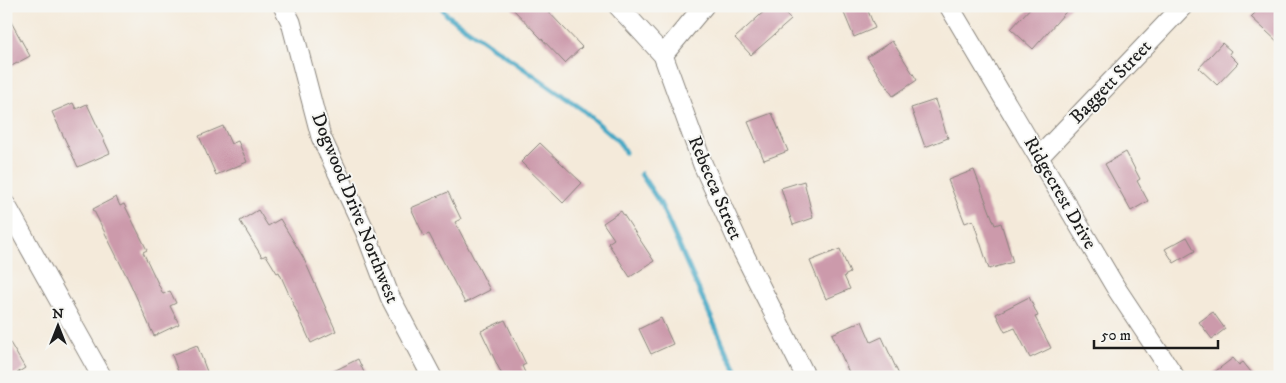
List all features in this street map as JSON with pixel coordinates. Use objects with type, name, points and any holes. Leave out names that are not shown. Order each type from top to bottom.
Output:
[{"type":"street","name":"Dogwood Drive Northwest","points":[[283,6],[291,22],[321,137],[365,231],[390,297],[432,377]]},
{"type":"street","name":"Rebecca Street","points":[[618,6],[663,55],[703,165],[741,248],[806,377]]},
{"type":"street","points":[[663,55],[704,6]]},
{"type":"street","name":"Ridgecrest Drive","points":[[949,6],[1116,288],[1175,377]]},
{"type":"street","name":"Baggett Street","points":[[1039,157],[1183,6]]},
{"type":"street","points":[[6,205],[102,377]]},
{"type":"building","points":[[510,6],[543,6],[582,47],[565,63]]},
{"type":"building","points":[[770,6],[778,6],[791,20],[751,55],[735,38]]},
{"type":"building","points":[[841,6],[866,6],[875,28],[854,37]]},
{"type":"building","points":[[1032,6],[1071,6],[1033,49],[1011,29]]},
{"type":"building","points":[[1262,6],[1280,6],[1280,44],[1251,17]]},
{"type":"building","points":[[6,13],[30,56],[6,69]]},
{"type":"building","points":[[892,41],[917,80],[893,96],[867,57]]},
{"type":"building","points":[[1222,43],[1231,51],[1229,54],[1238,63],[1217,85],[1199,68]]},
{"type":"building","points":[[935,100],[948,138],[925,147],[911,108]]},
{"type":"building","points":[[73,103],[76,109],[87,104],[110,153],[78,167],[52,112]]},
{"type":"building","points":[[772,113],[788,151],[764,160],[748,122]]},
{"type":"building","points":[[223,126],[231,144],[238,141],[247,162],[216,175],[199,136]]},
{"type":"building","points":[[540,143],[582,183],[563,203],[521,162]]},
{"type":"building","points":[[1126,152],[1140,179],[1137,181],[1148,201],[1131,211],[1105,164]]},
{"type":"building","points":[[974,170],[995,225],[1001,223],[1013,262],[989,269],[973,220],[965,223],[948,180]]},
{"type":"building","points":[[804,181],[813,218],[793,225],[781,188]]},
{"type":"building","points":[[448,192],[461,219],[455,222],[490,290],[465,303],[429,234],[424,236],[411,208]]},
{"type":"building","points":[[116,197],[120,206],[124,204],[147,250],[143,252],[163,294],[170,291],[176,303],[170,306],[179,324],[154,336],[93,209]]},
{"type":"building","points":[[258,210],[268,226],[280,219],[303,257],[336,331],[311,343],[279,272],[277,273],[266,255],[262,257],[240,221]]},
{"type":"building","points":[[621,211],[654,261],[630,277],[608,243],[614,239],[603,223]]},
{"type":"building","points":[[1187,237],[1195,251],[1174,263],[1165,249]]},
{"type":"building","points":[[840,249],[850,273],[844,276],[850,289],[826,299],[810,261]]},
{"type":"building","points":[[1029,297],[1038,316],[1035,317],[1051,348],[1030,358],[1015,328],[1005,332],[996,314]]},
{"type":"building","points":[[1213,312],[1225,329],[1212,339],[1199,322]]},
{"type":"building","points":[[661,318],[673,344],[651,354],[639,329]]},
{"type":"building","points":[[505,320],[526,364],[522,366],[527,377],[503,377],[481,331]]},
{"type":"building","points":[[862,321],[871,342],[882,337],[900,377],[851,377],[832,334]]},
{"type":"building","points":[[6,336],[25,368],[11,377],[6,377]]},
{"type":"building","points":[[197,345],[209,377],[180,377],[172,355]]},
{"type":"building","points":[[1233,358],[1239,365],[1243,362],[1255,377],[1208,377]]},
{"type":"building","points":[[358,359],[366,377],[322,377]]},
{"type":"waterway","points":[[441,6],[447,15],[582,109],[619,142],[625,152]]},
{"type":"waterway","points":[[641,174],[660,203],[727,353],[740,377]]}]
